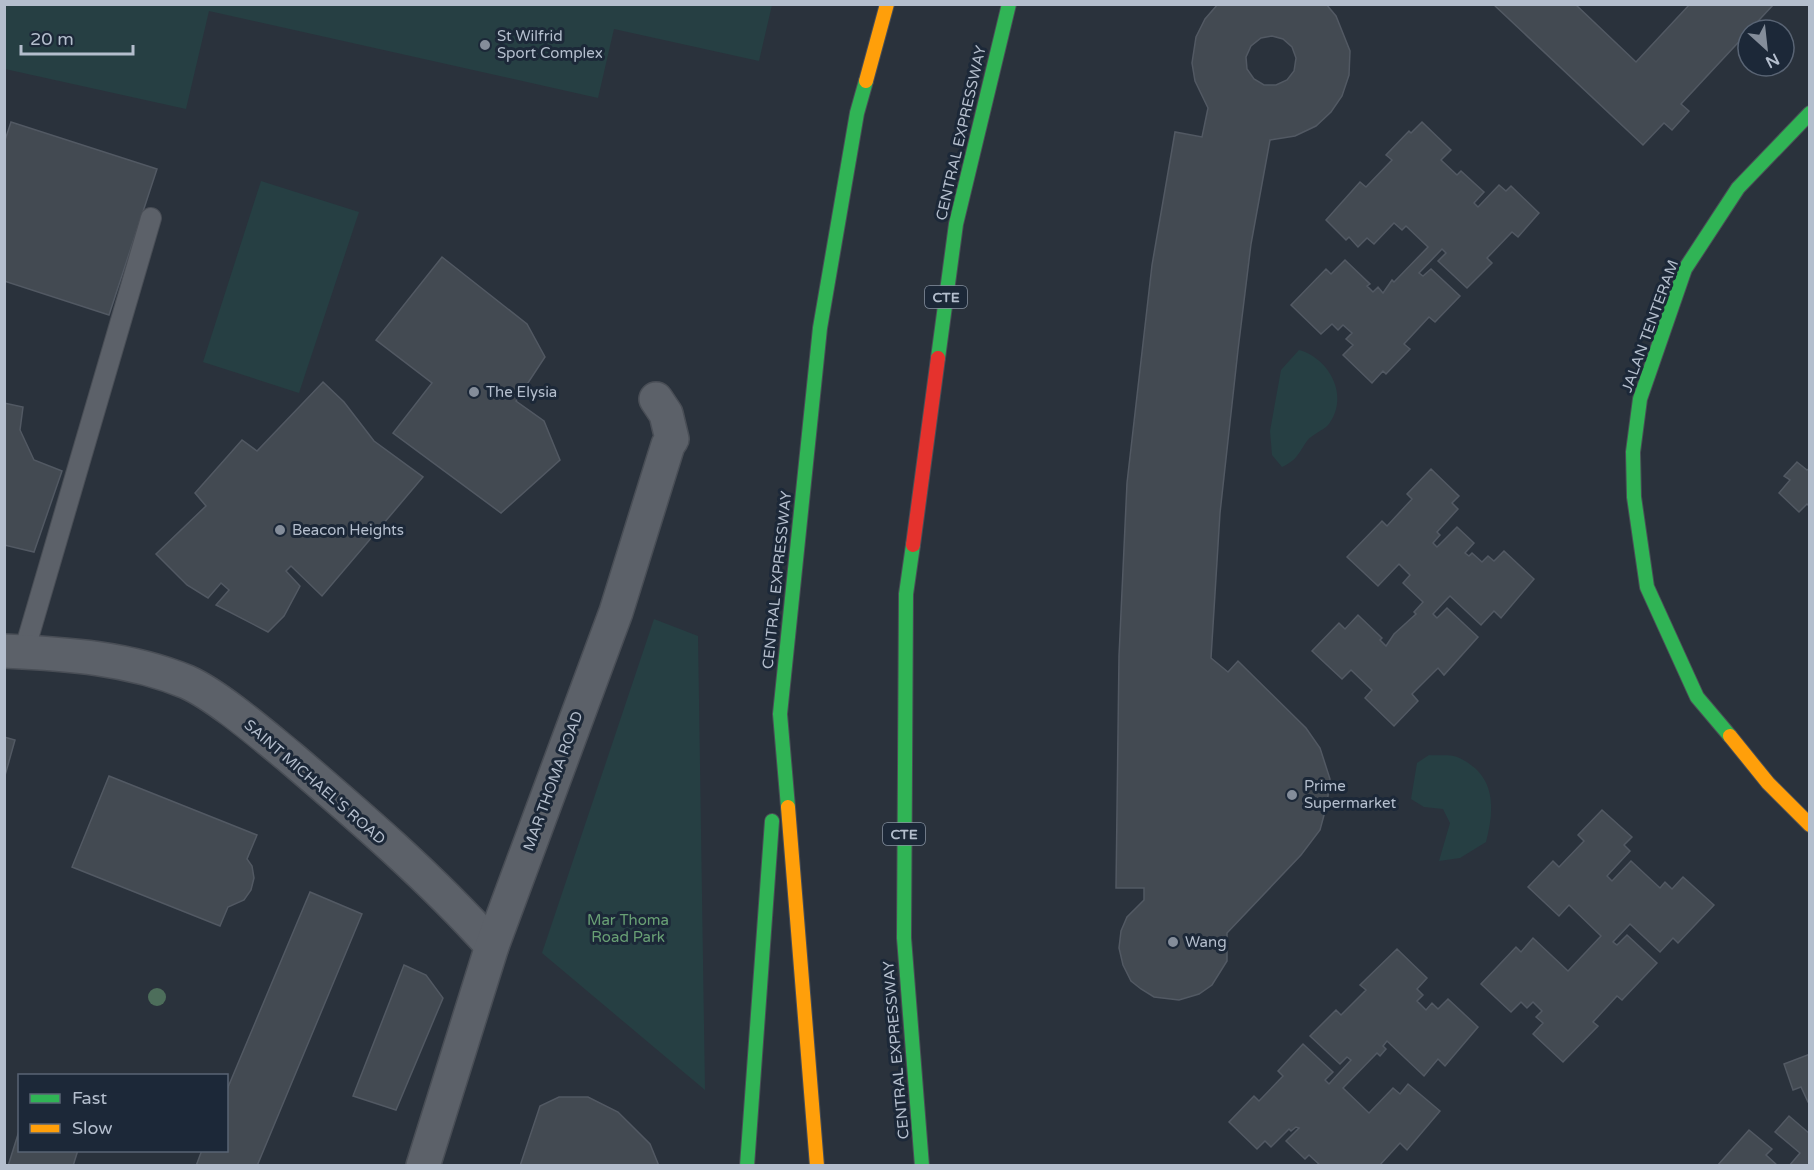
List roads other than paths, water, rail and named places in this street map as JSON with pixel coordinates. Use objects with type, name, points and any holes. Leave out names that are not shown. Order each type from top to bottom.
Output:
[{"type":"main road","name":"CENTRAL EXPRESSWAY","points":[[817,1166],[780,714],[820,328],[857,113],[887,4]]},
{"type":"main road","name":"CENTRAL EXPRESSWAY","points":[[922,1166],[904,938],[906,594],[956,224],[1009,4]]},
{"type":"main road","name":"JALAN TENTERAM","points":[[1809,113],[1737,188],[1685,269],[1640,399],[1633,452],[1634,497],[1639,545],[1647,587],[1667,635],[1697,698],[1768,783],[1809,825]]},
{"type":"main road","points":[[747,1166],[780,714]]},
{"type":"street","name":"MAR THOMA ROAD","points":[[423,1166],[492,946],[616,612],[668,445],[672,439],[666,414],[656,399]]},
{"type":"street","name":"SAINT MICHAEL'S ROAD","points":[[14,652],[134,663],[189,683],[253,726],[320,783],[437,891],[492,946]]},
{"type":"lane","points":[[14,652],[151,218]]},
{"type":"place","name":"St Wilfrid Sport Complex","points":[[485,45]]},
{"type":"place","name":"The Elysia","points":[[474,392]]},
{"type":"place","name":"Beacon Heights","points":[[280,530]]},
{"type":"place","name":"Prime Supermarket","points":[[1292,795]]},
{"type":"place","name":"Wang","points":[[1173,942]]},
{"type":"park label","name":"Mar Thoma Road Park","points":[[628,928]]}]
